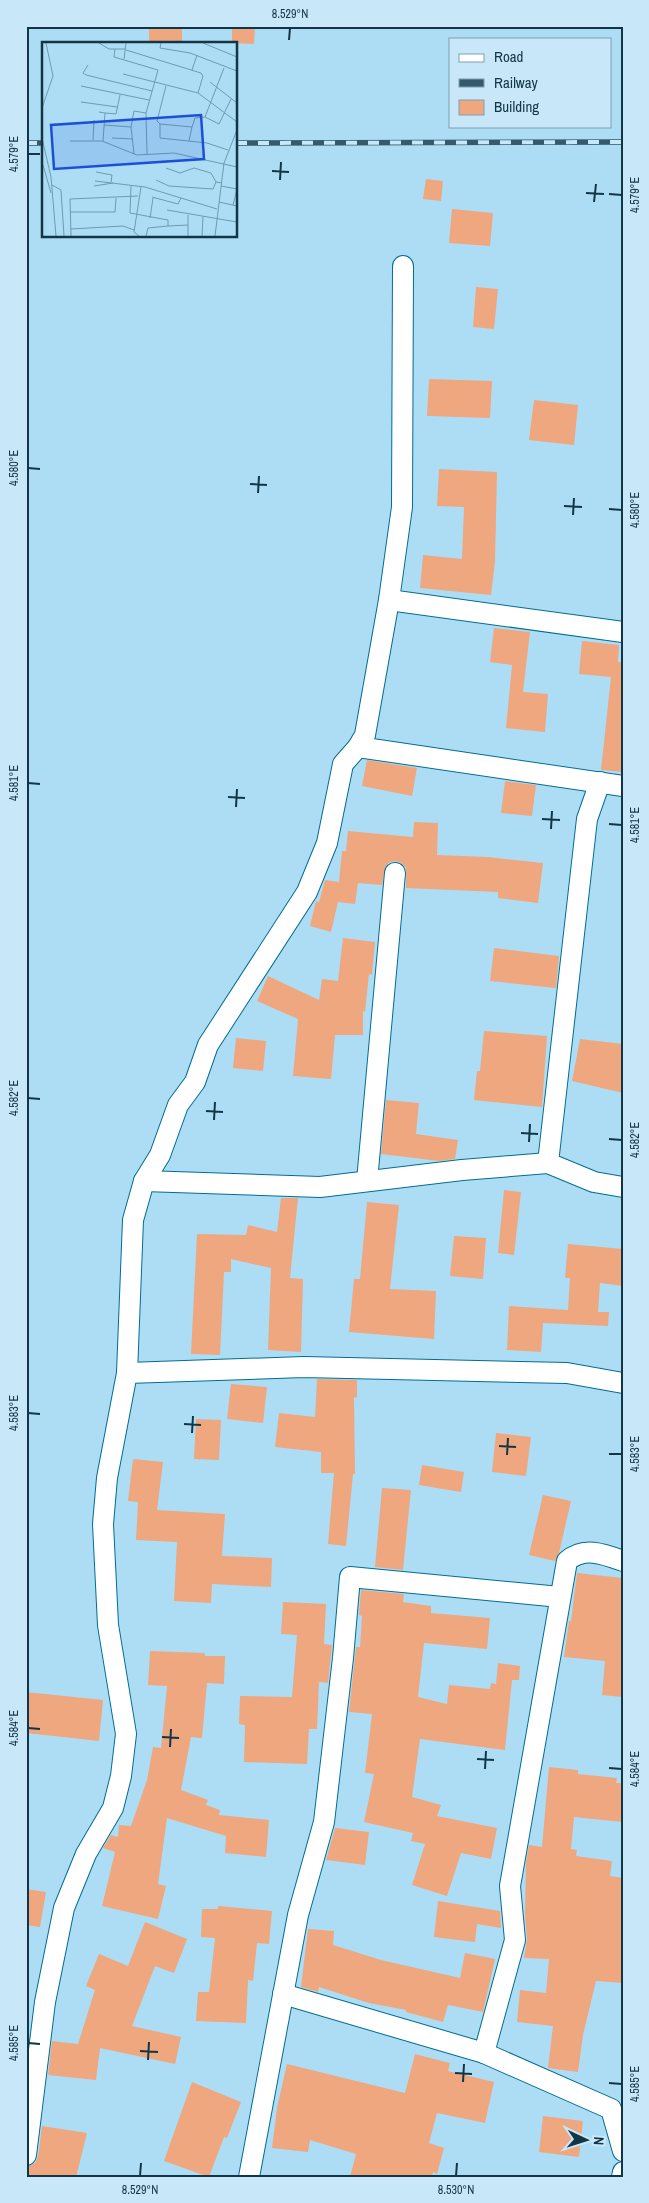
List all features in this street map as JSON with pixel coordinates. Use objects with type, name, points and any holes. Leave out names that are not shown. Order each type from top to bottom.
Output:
[{"type":"street","points":[[26,2155],[45,2002],[64,1908],[86,1854],[113,1808],[121,1776],[126,1734],[108,1625],[103,1524],[107,1478],[127,1373],[133,1220],[144,1180],[160,1155],[178,1105],[195,1082],[208,1045],[307,892],[327,843],[343,764],[358,747],[364,735],[389,600],[402,507],[403,266]]},
{"type":"street","points":[[389,600],[623,632]]},
{"type":"street","points":[[358,747],[623,786]]},
{"type":"street","points":[[548,1163],[587,819],[600,782]]},
{"type":"street","points":[[367,1181],[395,872]]},
{"type":"street","points":[[144,1180],[320,1186],[462,1170],[548,1163],[594,1182],[623,1187]]},
{"type":"street","points":[[127,1373],[304,1367],[567,1373],[623,1383]]},
{"type":"street","points":[[484,2053],[515,1940],[510,1886],[567,1561],[572,1556],[583,1552],[601,1553],[623,1561]]},
{"type":"street","points":[[249,2177],[298,1916],[324,1822],[343,1658],[350,1577],[560,1597]]},
{"type":"street","points":[[282,1994],[484,2053],[611,2109],[623,2151]]},
{"type":"street","points":[[622,2177],[623,2172]]},
{"type":"building","points":[[149,26],[182,26],[182,42],[149,42]]},
{"type":"building","points":[[232,26],[255,26],[254,44],[232,42]]},
{"type":"building","points":[[426,179],[443,181],[441,201],[423,199]]},
{"type":"building","points":[[452,209],[493,213],[490,246],[449,243]]},
{"type":"building","points":[[476,287],[498,289],[494,329],[473,327]]},
{"type":"building","points":[[429,379],[492,381],[490,418],[427,416]]},
{"type":"building","points":[[534,400],[578,405],[574,445],[529,440]]},
{"type":"building","points":[[439,469],[497,472],[495,562],[491,595],[420,588],[423,555],[462,559],[464,507],[437,506]]},
{"type":"building","points":[[494,628],[530,632],[523,692],[548,694],[545,732],[506,728],[512,665],[490,662]]},
{"type":"building","points":[[582,641],[619,645],[618,662],[623,662],[623,772],[601,770],[611,677],[579,674]]},
{"type":"building","points":[[367,760],[417,768],[412,796],[362,786]]},
{"type":"building","points":[[505,781],[536,785],[532,816],[501,813]]},
{"type":"building","points":[[414,822],[438,823],[437,855],[488,857],[543,863],[538,903],[498,898],[498,892],[406,888],[406,868],[396,861],[390,862],[385,867],[382,885],[358,883],[355,904],[338,902],[331,932],[310,926],[316,901],[319,902],[325,880],[339,882],[342,851],[346,851],[348,831],[413,837]]},
{"type":"building","points":[[343,938],[375,942],[372,975],[369,974],[365,1012],[363,1011],[363,1035],[335,1035],[331,1079],[293,1076],[298,1019],[257,1001],[268,976],[319,1000],[322,979],[338,981]]},
{"type":"building","points":[[494,948],[559,956],[556,988],[490,981]]},
{"type":"building","points":[[484,1031],[547,1036],[542,1107],[474,1100],[477,1071],[480,1071]]},
{"type":"building","points":[[236,1038],[266,1041],[263,1071],[233,1068]]},
{"type":"building","points":[[580,1039],[623,1044],[623,1093],[572,1081]]},
{"type":"building","points":[[386,1100],[419,1103],[416,1134],[458,1140],[455,1159],[439,1161],[381,1154]]},
{"type":"building","points":[[504,1190],[521,1192],[514,1255],[498,1253]]},
{"type":"building","points":[[281,1198],[298,1198],[290,1278],[303,1279],[301,1352],[268,1350],[271,1268],[231,1259],[231,1272],[224,1272],[220,1355],[191,1354],[197,1234],[246,1235],[248,1225],[277,1232]]},
{"type":"building","points":[[367,1202],[399,1205],[390,1289],[436,1291],[434,1339],[349,1332],[354,1279],[360,1279]]},
{"type":"building","points":[[454,1236],[486,1238],[483,1279],[450,1276]]},
{"type":"building","points":[[568,1244],[623,1249],[623,1286],[600,1283],[598,1312],[609,1312],[608,1326],[543,1323],[541,1352],[507,1350],[509,1306],[568,1310],[570,1278],[565,1278]]},
{"type":"building","points":[[317,1379],[357,1380],[357,1398],[354,1397],[355,1474],[353,1474],[346,1546],[328,1544],[334,1473],[321,1473],[321,1452],[275,1447],[279,1413],[315,1417]]},
{"type":"building","points":[[231,1384],[267,1387],[263,1423],[227,1419]]},
{"type":"building","points":[[196,1419],[221,1420],[219,1460],[194,1459]]},
{"type":"building","points":[[496,1433],[531,1437],[526,1476],[492,1472]]},
{"type":"building","points":[[133,1459],[163,1462],[157,1510],[225,1514],[222,1556],[272,1558],[271,1587],[212,1584],[211,1603],[174,1601],[177,1542],[136,1540],[138,1502],[128,1501]]},
{"type":"building","points":[[422,1465],[464,1472],[461,1492],[419,1485]]},
{"type":"building","points":[[382,1488],[411,1490],[403,1570],[375,1567]]},
{"type":"building","points":[[543,1495],[571,1501],[559,1553],[555,1561],[529,1555]]},
{"type":"building","points":[[577,1573],[623,1578],[623,1697],[602,1695],[605,1661],[564,1657]]},
{"type":"building","points":[[361,1590],[404,1594],[403,1602],[431,1606],[431,1613],[490,1618],[487,1649],[424,1643],[418,1697],[447,1704],[449,1685],[490,1689],[491,1683],[496,1684],[498,1663],[520,1666],[519,1680],[512,1680],[505,1750],[420,1739],[412,1797],[441,1805],[437,1816],[497,1828],[491,1859],[461,1853],[447,1896],[412,1885],[425,1844],[411,1841],[413,1833],[364,1822],[374,1774],[365,1773],[372,1714],[349,1712],[356,1647],[360,1647],[362,1616],[359,1615]]},
{"type":"building","points":[[283,1602],[326,1604],[324,1644],[332,1645],[328,1683],[319,1682],[317,1729],[309,1729],[307,1764],[244,1762],[245,1725],[239,1724],[240,1696],[292,1697],[297,1635],[281,1634]]},
{"type":"building","points":[[150,1651],[205,1653],[205,1656],[225,1656],[224,1684],[207,1683],[202,1738],[191,1737],[181,1790],[208,1800],[206,1805],[220,1810],[219,1815],[269,1820],[266,1857],[225,1853],[226,1836],[167,1818],[158,1884],[166,1886],[158,1919],[102,1906],[115,1852],[103,1848],[111,1835],[118,1837],[119,1825],[131,1826],[147,1780],[153,1747],[161,1748],[167,1686],[148,1685]]},
{"type":"building","points":[[26,1692],[103,1700],[99,1741],[26,1733]]},
{"type":"building","points":[[549,1767],[578,1770],[578,1774],[617,1778],[616,1783],[623,1783],[623,1822],[574,1817],[571,1849],[577,1850],[576,1856],[612,1861],[610,1876],[623,1878],[623,1983],[596,1981],[583,2035],[578,2072],[548,2068],[553,2026],[517,2022],[520,1990],[546,1993],[549,1959],[524,1958],[527,1939],[525,1916],[526,1862],[529,1845],[542,1847]]},
{"type":"building","points":[[335,1828],[369,1832],[365,1865],[326,1860]]},
{"type":"building","points":[[26,1889],[46,1892],[40,1927],[26,1925]]},
{"type":"building","points":[[438,1901],[500,1911],[501,1928],[477,1924],[475,1942],[434,1937]]},
{"type":"building","points":[[218,1906],[272,1911],[269,1944],[257,1943],[253,1981],[248,1980],[246,2023],[196,2021],[198,1992],[209,1992],[215,1938],[201,1937],[202,1909],[218,1909]]},
{"type":"building","points":[[145,1922],[187,1939],[174,1973],[155,1966],[132,2026],[181,2037],[175,2064],[100,2048],[96,2080],[48,2075],[52,2041],[78,2044],[95,1990],[86,1986],[99,1954],[128,1966]]},
{"type":"building","points":[[308,1929],[334,1931],[333,1945],[381,1960],[460,1978],[465,1953],[495,1959],[483,2012],[448,2005],[443,2022],[406,2012],[406,2010],[369,2003],[319,1987],[318,1992],[301,1987]]},
{"type":"building","points":[[415,2054],[450,2063],[448,2071],[494,2082],[485,2123],[437,2113],[429,2143],[444,2148],[437,2174],[433,2172],[432,2177],[350,2177],[356,2154],[310,2140],[308,2152],[272,2148],[277,2108],[287,2064],[405,2093]]},
{"type":"building","points":[[192,2082],[241,2102],[227,2138],[224,2137],[209,2177],[164,2161]]},
{"type":"building","points":[[543,2116],[583,2121],[579,2157],[539,2152]]},
{"type":"building","points":[[42,2126],[87,2133],[76,2177],[26,2177],[26,2167],[35,2163],[38,2157]]},
{"type":"railway","points":[[238,143],[623,142]]},
{"type":"railway","points":[[26,143],[42,143]]}]
